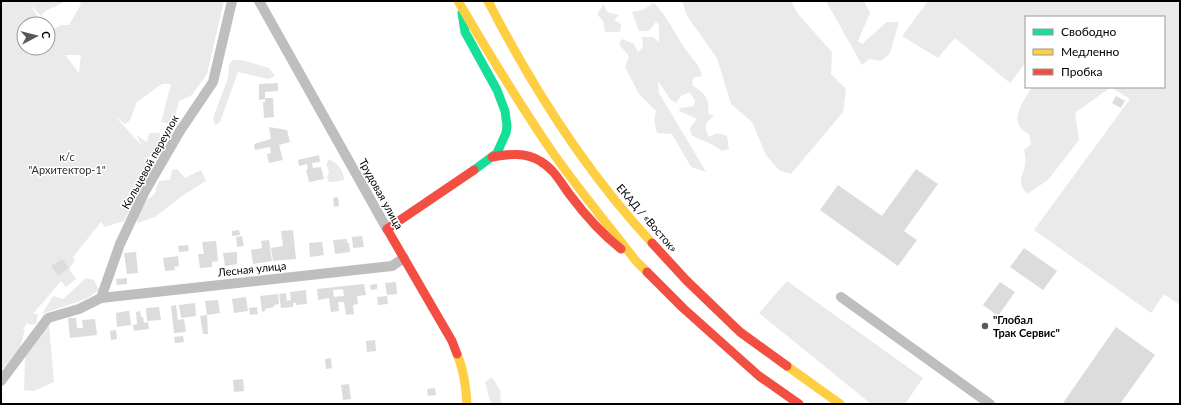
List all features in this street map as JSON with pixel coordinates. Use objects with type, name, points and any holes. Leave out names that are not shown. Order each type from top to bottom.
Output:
[{"type":"main road","name":"ЕКАД / «Восток»","points":[[488,1],[506,36],[546,103],[625,214],[686,280],[740,332],[840,404]]},
{"type":"main road","points":[[387,229],[497,153],[506,133],[507,126],[505,111],[497,90],[465,32],[459,3]]},
{"type":"main road","points":[[459,3],[498,69],[552,151],[636,261],[683,308],[736,356],[759,376],[799,404]]},
{"type":"main road","points":[[492,157],[516,153],[525,154],[539,160],[551,169],[570,195],[606,238],[636,261]]},
{"type":"main road","name":"Трудовая улица","points":[[387,229],[452,341],[461,363],[466,386],[467,404]]},
{"type":"street","name":"Кольцевой переулок","points":[[101,298],[120,244],[144,193],[180,131],[213,82],[232,1]]},
{"type":"street","name":"Трудовая улица","points":[[259,1],[387,229]]},
{"type":"street","name":"Лесная улица","points":[[101,298],[392,266],[404,258]]},
{"type":"street","points":[[841,297],[990,404]]},
{"type":"street","points":[[1,381],[48,318],[79,309],[101,298]]},
{"type":"green space","name":"к/с \"Архитектор-1\"","points":[[1,1],[65,1],[41,16],[30,4],[37,16],[16,16],[16,56],[56,56],[56,28],[61,25],[69,25],[81,4],[78,1],[224,1],[207,74],[192,95],[179,101],[173,124],[161,122],[171,84],[162,84],[137,102],[130,120],[125,124],[115,116],[143,147],[136,135],[147,142],[149,133],[160,133],[160,150],[162,153],[158,162],[150,158],[148,155],[147,163],[152,169],[124,221],[105,227],[101,222],[73,257],[75,260],[69,269],[76,279],[66,287],[61,281],[33,314],[38,314],[36,324],[29,325],[28,322],[23,329],[25,329],[20,348],[1,371]],"holes":[[[65,55],[81,55],[79,73]]]},
{"type":"green space","points":[[682,1],[791,1],[798,14],[832,52],[831,74],[846,89],[843,112],[791,174],[779,170],[766,155],[752,122],[731,104],[717,58],[687,16]]},
{"type":"green space","points":[[826,1],[864,1],[870,13],[858,41],[862,44],[887,22],[899,22],[890,53],[881,61],[869,59],[862,65]]},
{"type":"green space","points":[[928,1],[1180,1],[1180,305],[1164,294],[1151,313],[1034,230],[1130,99],[1113,88],[1165,88],[1165,16],[1025,16],[1025,63],[1010,83],[955,38],[938,58],[902,36]]},
{"type":"green space","points":[[654,3],[667,19],[686,51],[697,64],[701,72],[702,76],[693,78],[692,85],[705,96],[708,103],[708,113],[714,116],[706,125],[706,130],[709,137],[717,133],[727,136],[729,149],[722,151],[715,146],[691,135],[690,128],[697,119],[679,111],[680,108],[694,106],[695,101],[690,92],[681,96],[676,103],[671,100],[658,81],[659,93],[706,172],[691,167],[672,134],[657,133],[654,120],[656,111],[639,94],[625,67],[629,56],[619,44],[622,39],[634,44],[638,52],[643,47],[642,37],[653,37],[659,42],[659,26],[656,21],[650,30],[639,31],[632,12],[642,10]]},
{"type":"green space","points":[[604,4],[607,12],[619,15],[614,20],[621,24],[620,32],[605,32],[603,21],[597,14]]},
{"type":"green space","points":[[233,60],[242,60],[269,68],[275,76],[268,79],[238,72],[220,122],[215,125],[213,118],[228,78],[229,65]]},
{"type":"green space","points":[[1031,88],[1110,88],[1075,113],[1079,140],[1048,180],[1027,194],[1021,185],[1021,179],[1025,162],[1024,150],[1031,144],[1029,134],[1018,124],[1018,112]]},
{"type":"green space","points":[[329,159],[340,167],[344,180],[329,182],[327,177],[329,171],[326,165]]},
{"type":"green space","points":[[177,169],[185,178],[201,170],[206,181],[182,196],[155,217],[137,223],[142,206],[154,195],[159,181],[170,180],[172,170]]},
{"type":"green space","points":[[86,278],[94,280],[99,290],[86,299],[42,314],[53,296],[63,299]]},
{"type":"green space","points":[[787,281],[923,378],[905,404],[871,404],[759,313]]},
{"type":"green space","points":[[49,326],[54,382],[34,391],[24,390],[25,357],[43,328]]},
{"type":"green space","points":[[492,377],[500,390],[501,404],[492,404],[490,401],[485,382]]},
{"type":"building","points":[[278,83],[278,91],[265,92],[265,98],[273,98],[274,117],[264,118],[263,102],[265,102],[265,99],[259,100],[259,84]]},
{"type":"building","points":[[1116,96],[1125,101],[1121,108],[1112,103]]},
{"type":"building","points":[[269,127],[287,130],[290,142],[279,145],[283,160],[269,163],[267,154],[271,153],[270,147],[255,150],[254,144],[271,139]]},
{"type":"building","points":[[319,155],[320,162],[312,163],[313,168],[321,167],[324,179],[309,182],[306,170],[308,169],[307,164],[299,166],[298,160]]},
{"type":"building","points":[[916,169],[938,184],[904,231],[917,240],[898,266],[820,210],[838,185],[882,216]]},
{"type":"building","points":[[338,197],[339,206],[334,207],[333,198]]},
{"type":"building","points":[[239,230],[240,235],[232,236],[232,231]]},
{"type":"building","points":[[293,230],[296,259],[273,261],[271,248],[283,246],[281,231]]},
{"type":"building","points":[[242,236],[244,246],[237,247],[236,237]]},
{"type":"building","points":[[362,236],[364,247],[353,248],[352,237]]},
{"type":"building","points":[[347,239],[350,252],[335,254],[333,240]]},
{"type":"building","points":[[269,240],[272,261],[253,264],[251,250],[262,248],[261,241]]},
{"type":"building","points":[[216,241],[218,261],[212,262],[212,267],[200,268],[198,254],[204,254],[202,242]]},
{"type":"building","points":[[322,242],[324,255],[310,257],[309,243]]},
{"type":"building","points":[[188,245],[189,251],[179,252],[178,246]]},
{"type":"building","points":[[1024,248],[1057,271],[1043,290],[1010,267]]},
{"type":"building","points":[[136,252],[138,273],[127,274],[124,253]]},
{"type":"building","points":[[237,252],[237,264],[225,266],[223,253]]},
{"type":"building","points":[[178,256],[179,266],[174,267],[175,270],[165,271],[163,258]]},
{"type":"building","points":[[62,259],[69,268],[58,276],[51,266]]},
{"type":"building","points":[[127,278],[127,284],[117,285],[116,279]]},
{"type":"building","points":[[396,282],[397,294],[387,295],[385,283]]},
{"type":"building","points":[[1000,282],[1015,292],[998,316],[983,305]]},
{"type":"building","points":[[364,284],[366,295],[357,296],[358,304],[353,305],[354,314],[346,315],[344,302],[338,302],[339,311],[331,312],[329,298],[318,300],[317,289]],"holes":[[[343,289],[344,296],[334,297],[333,290]]]},
{"type":"building","points":[[377,284],[377,289],[371,290],[370,285]]},
{"type":"building","points":[[306,290],[307,304],[296,305],[296,303],[293,303],[293,307],[281,308],[279,294],[286,293],[287,301],[291,300],[290,292]]},
{"type":"building","points":[[278,294],[279,304],[265,309],[265,311],[262,312],[260,296]]},
{"type":"building","points":[[387,296],[388,304],[378,305],[377,297]]},
{"type":"building","points":[[246,297],[248,311],[234,313],[232,299]]},
{"type":"building","points":[[218,300],[220,313],[207,315],[205,301]]},
{"type":"building","points":[[195,303],[196,316],[181,318],[179,305]]},
{"type":"building","points":[[176,305],[178,320],[184,319],[186,332],[174,333],[171,306]]},
{"type":"building","points":[[159,307],[161,320],[147,321],[146,308]]},
{"type":"building","points":[[257,307],[258,314],[250,315],[249,308]]},
{"type":"building","points":[[129,311],[131,325],[117,327],[116,313]]},
{"type":"building","points":[[140,311],[144,323],[148,322],[149,329],[134,331],[133,325],[137,324],[136,312]]},
{"type":"building","points":[[207,315],[208,334],[203,334],[200,316]]},
{"type":"building","points":[[68,318],[76,318],[77,328],[83,328],[82,320],[95,319],[97,335],[70,338]]},
{"type":"building","points":[[1116,327],[1155,355],[1120,404],[1063,403]]},
{"type":"building","points":[[116,330],[117,339],[111,340],[110,331]]},
{"type":"building","points":[[183,336],[184,342],[175,343],[174,337]]},
{"type":"building","points":[[375,340],[376,351],[367,352],[366,341]]},
{"type":"building","points":[[331,358],[332,368],[326,369],[325,359]]},
{"type":"building","points":[[243,379],[244,391],[234,392],[233,380]]},
{"type":"building","points":[[349,384],[351,399],[343,400],[341,385]]},
{"type":"building","points":[[435,388],[436,395],[428,396],[427,389]]},
{"type":"traffic: fast","points":[[462,13],[465,32],[497,90],[505,111],[507,126],[506,133],[497,153],[474,170]]},
{"type":"traffic: slow","points":[[458,1],[492,59],[553,153],[583,194],[636,261],[647,272]]},
{"type":"traffic: slow","points":[[488,1],[523,65],[562,128],[605,187],[652,243]]},
{"type":"traffic: slow","points":[[457,354],[464,379],[467,404]]},
{"type":"traffic: slow","points":[[787,366],[840,404]]},
{"type":"traffic: jam","points":[[492,157],[523,155],[535,158],[545,164],[557,176],[570,195],[600,231],[621,249]]},
{"type":"traffic: jam","points":[[457,354],[452,341],[387,229],[474,170]]},
{"type":"traffic: jam","points":[[652,243],[686,280],[740,332],[787,366]]},
{"type":"traffic: jam","points":[[647,272],[683,308],[759,376],[799,404]]},
{"type":"place","name":"\"Глобал Трак Сервис\"","points":[[985,326]]}]
